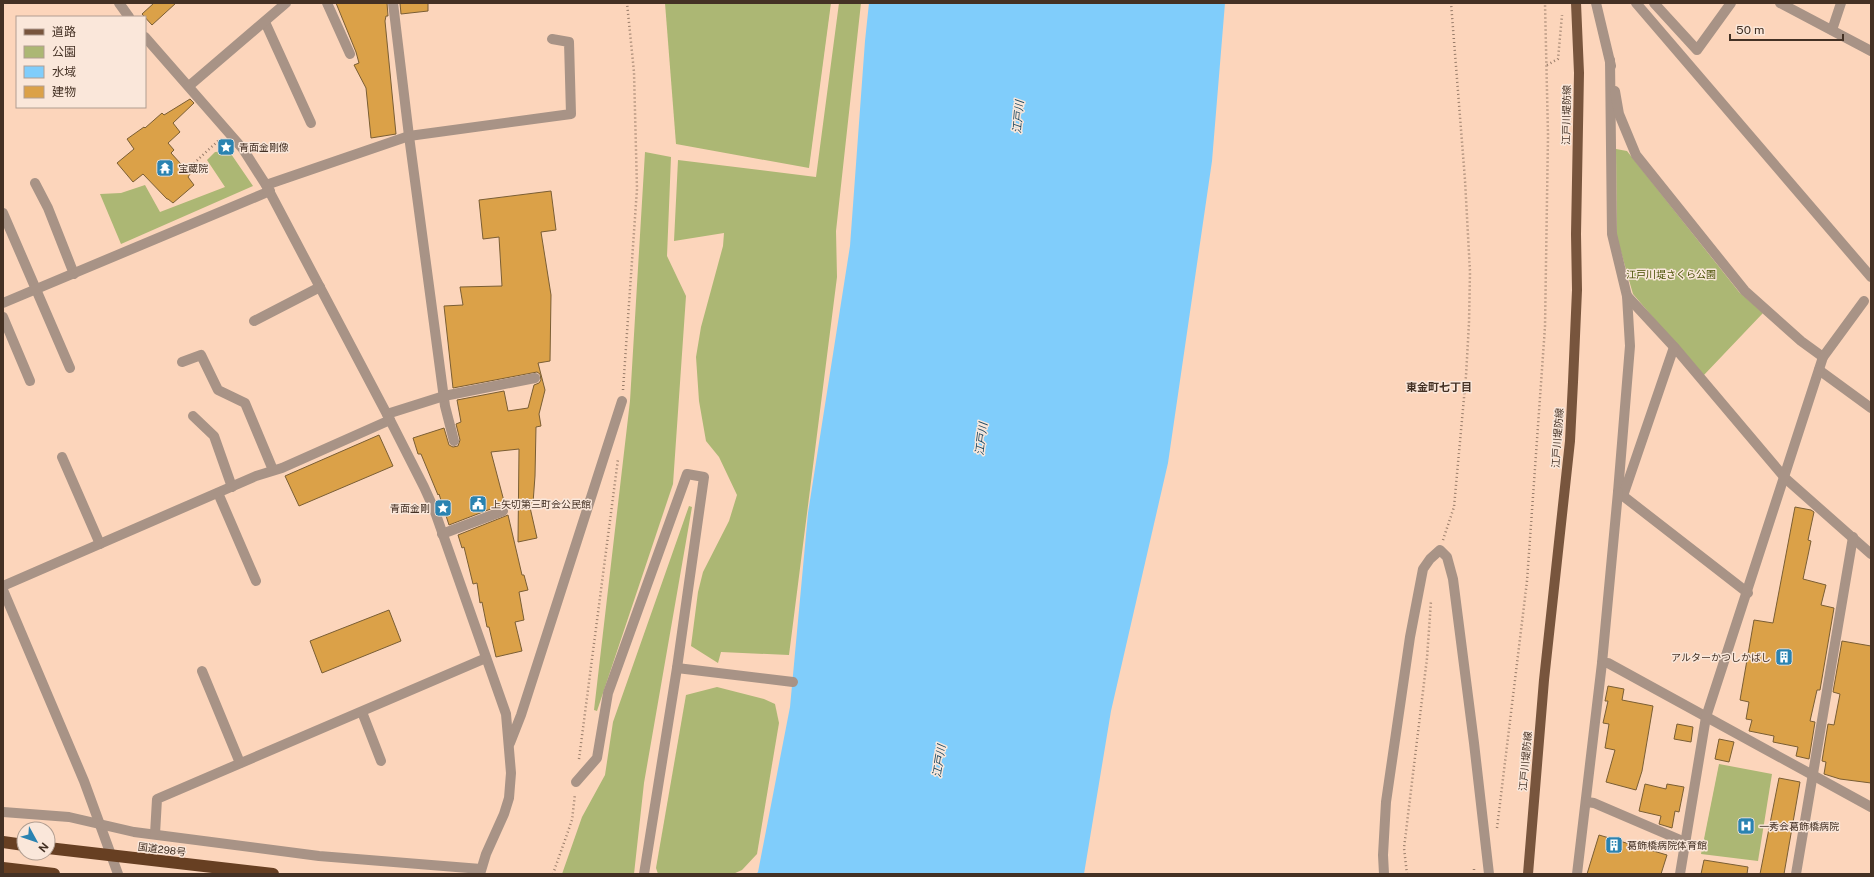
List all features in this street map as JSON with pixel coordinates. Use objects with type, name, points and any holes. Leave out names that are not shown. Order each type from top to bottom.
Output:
[{"type":"highway","points":[[3,842],[16,844]]},
{"type":"highway","name":"国道298号","points":[[56,849],[273,874]]},
{"type":"highway","points":[[3,868],[54,874]]},
{"type":"main road","name":"江戸川堤防線","points":[[1528,874],[1544,680],[1570,441],[1577,290],[1576,234],[1578,73],[1576,3]]},
{"type":"street","points":[[119,3],[128,16]]},
{"type":"street","points":[[189,86],[286,3]]},
{"type":"street","points":[[327,3],[350,54]]},
{"type":"street","points":[[393,3],[409,136],[444,396],[454,442]]},
{"type":"street","points":[[1596,3],[1610,60],[1619,114],[1636,155],[1745,291],[1801,341],[1823,357]]},
{"type":"street","points":[[1636,3],[1871,278]]},
{"type":"street","points":[[1654,3],[1697,50],[1731,3]]},
{"type":"street","points":[[1780,3],[1871,51]]},
{"type":"street","points":[[1832,30],[1841,3]]},
{"type":"street","points":[[264,22],[311,123]]},
{"type":"street","points":[[3,812],[69,818],[155,834],[319,856],[481,871],[509,798],[511,773],[506,714],[424,487],[389,417],[268,188],[243,149],[146,38]]},
{"type":"street","points":[[3,303],[74,274],[268,188],[409,136],[571,114],[569,42],[552,39]]},
{"type":"street","points":[[1577,874],[1587,802],[1620,494],[1630,346],[1627,296],[1612,234],[1610,60]]},
{"type":"street","points":[[36,183],[48,208],[74,274]]},
{"type":"street","points":[[3,213],[70,368]]},
{"type":"street","points":[[254,320],[320,287]]},
{"type":"street","points":[[1627,296],[1674,347],[1784,478],[1871,554]]},
{"type":"street","points":[[1680,874],[1706,717],[1748,593],[1823,357],[1864,301]]},
{"type":"street","points":[[3,317],[30,381]]},
{"type":"street","points":[[1620,494],[1674,347]]},
{"type":"street","points":[[182,362],[200,354],[218,390],[245,403],[274,470]]},
{"type":"street","points":[[1819,370],[1871,408]]},
{"type":"street","points":[[3,586],[274,470],[389,417],[444,396],[535,378]]},
{"type":"street","points":[[508,746],[521,715],[622,401]]},
{"type":"street","points":[[193,416],[214,436],[232,487]]},
{"type":"street","points":[[62,457],[100,544]]},
{"type":"street","points":[[576,782],[597,758],[608,693],[687,474],[704,477],[678,668],[644,874]]},
{"type":"street","points":[[218,493],[256,581]]},
{"type":"street","points":[[1620,494],[1748,593]]},
{"type":"street","points":[[442,534],[503,511]]},
{"type":"street","points":[[1796,874],[1853,537]]},
{"type":"street","points":[[1384,874],[1383,855],[1386,802],[1410,637],[1423,570],[1430,559],[1440,550],[1447,556],[1453,579],[1489,874]]},
{"type":"street","points":[[3,590],[100,824],[118,874]]},
{"type":"street","points":[[155,834],[157,799],[486,658]]},
{"type":"street","points":[[1602,663],[1608,663],[1871,807]]},
{"type":"street","points":[[678,668],[793,682]]},
{"type":"street","points":[[202,671],[240,763]]},
{"type":"street","points":[[362,712],[381,761]]},
{"type":"street","points":[[1587,802],[1594,803],[1685,842]]},
{"type":"path","points":[[1446,532],[1454,507],[1466,376],[1470,272],[1465,180],[1451,3]]},
{"type":"path","points":[[1500,803],[1527,581],[1542,391],[1546,266],[1547,65],[1545,3]]},
{"type":"path","points":[[1547,65],[1558,59],[1562,15]]},
{"type":"path","points":[[191,166],[228,131]]},
{"type":"path","points":[[1407,874],[1404,848],[1427,658],[1431,593]]},
{"type":"green space","points":[[665,3],[831,3],[809,168],[676,144]]},
{"type":"green space","points":[[839,3],[861,3],[836,231],[837,277],[789,655],[721,652],[718,663],[691,646],[698,592],[703,572],[729,521],[737,495],[719,457],[706,441],[699,401],[696,357],[701,327],[723,246],[724,233],[674,241],[678,160],[816,177]]},
{"type":"green space","name":"江戸川堤さくら公園","points":[[1616,149],[1627,151],[1739,292],[1763,313],[1703,376],[1633,294],[1617,238]]},
{"type":"green space","points":[[229,151],[253,186],[121,244],[100,194],[121,193],[145,185],[160,212],[225,187],[207,160],[215,152]]},
{"type":"green space","points":[[645,152],[671,157],[667,256],[686,296],[673,484],[597,711],[594,710],[630,401]]},
{"type":"green space","points":[[689,506],[692,507],[644,783],[634,874],[562,874],[582,817],[605,775],[613,722]]},
{"type":"green space","points":[[717,687],[764,699],[775,704],[779,723],[757,854],[742,870],[733,874],[658,874],[656,868],[686,695]]},
{"type":"green space","points":[[1719,764],[1772,774],[1758,861],[1701,854]]},
{"type":"water","name":"江戸川","points":[[869,3],[1225,3],[1212,161],[1168,463],[1111,711],[1084,874],[756,874],[758,872],[790,707],[808,513],[850,246]]},
{"type":"building","points":[[154,3],[176,3],[152,25],[146,18],[146,16],[142,14]]},
{"type":"building","points":[[336,3],[387,3],[388,16],[386,16],[385,21],[396,134],[371,138],[366,88],[354,65],[359,63],[356,52]]},
{"type":"building","points":[[400,3],[428,3],[428,11],[401,14]]},
{"type":"building","points":[[190,99],[194,103],[173,123],[180,132],[168,143],[174,150],[171,153],[190,174],[188,177],[194,185],[173,203],[167,199],[143,174],[133,182],[117,163],[134,149],[127,139],[144,127],[145,128],[162,113],[164,115]]},
{"type":"building","points":[[551,191],[556,230],[541,232],[551,295],[550,361],[538,363],[545,390],[539,414],[541,426],[536,427],[533,503],[529,503],[537,538],[518,542],[519,449],[491,452],[505,505],[501,505],[449,525],[439,494],[438,495],[421,454],[418,454],[413,438],[444,428],[449,445],[453,447],[458,446],[460,440],[456,424],[461,422],[457,400],[504,391],[508,411],[528,408],[534,385],[539,383],[541,380],[540,374],[537,372],[453,388],[444,306],[463,305],[460,287],[502,286],[499,237],[483,239],[479,200]]},
{"type":"building","points":[[379,435],[393,466],[299,506],[285,476]]},
{"type":"building","points":[[1795,507],[1814,512],[1808,540],[1811,541],[1803,579],[1826,585],[1821,605],[1834,608],[1820,690],[1817,690],[1810,721],[1815,722],[1809,759],[1796,756],[1798,747],[1773,742],[1774,736],[1749,731],[1752,720],[1746,719],[1749,702],[1740,700],[1754,620],[1773,623]]},
{"type":"building","points":[[508,515],[522,575],[524,575],[528,590],[519,592],[524,620],[515,622],[522,651],[496,657],[489,627],[487,627],[482,602],[480,603],[477,583],[473,584],[464,547],[462,548],[458,535]]},
{"type":"building","points":[[389,610],[401,641],[322,673],[310,641]]},
{"type":"building","points":[[1842,641],[1871,646],[1871,783],[1840,779],[1824,774],[1826,762],[1822,761],[1828,724],[1834,725],[1840,694],[1833,692]]},
{"type":"building","points":[[1608,686],[1624,689],[1622,700],[1653,706],[1642,771],[1636,790],[1606,782],[1615,750],[1605,748],[1609,724],[1603,723],[1608,701],[1605,701]]},
{"type":"building","points":[[1677,724],[1693,727],[1691,742],[1674,739]]},
{"type":"building","points":[[1719,739],[1734,742],[1729,762],[1715,759]]},
{"type":"building","points":[[1779,778],[1800,782],[1784,874],[1760,874]]},
{"type":"building","points":[[1645,784],[1666,789],[1667,784],[1684,787],[1679,812],[1675,811],[1672,828],[1659,824],[1661,816],[1639,811]]},
{"type":"building","name":"葛飾橋病院体育館","points":[[1599,835],[1667,855],[1661,874],[1587,874]]},
{"type":"building","points":[[1704,860],[1748,867],[1747,874],[1701,874]]},
{"type":"place","name":"青面金剛像","points":[[226,147]]},
{"type":"place","name":"宝蔵院","points":[[165,168]]},
{"type":"place","name":"上矢切第三町会公民館","points":[[478,504]]},
{"type":"place","name":"青面金剛","points":[[443,508]]},
{"type":"place","name":"アルターかつしかばし","points":[[1784,657]]},
{"type":"place","name":"一秀会葛飾橋病院","points":[[1746,826]]},
{"type":"place","name":"葛飾橋病院体育館","points":[[1614,845]]},
{"type":"district","name":"東金町七丁目","points":[[1439,387]]}]
